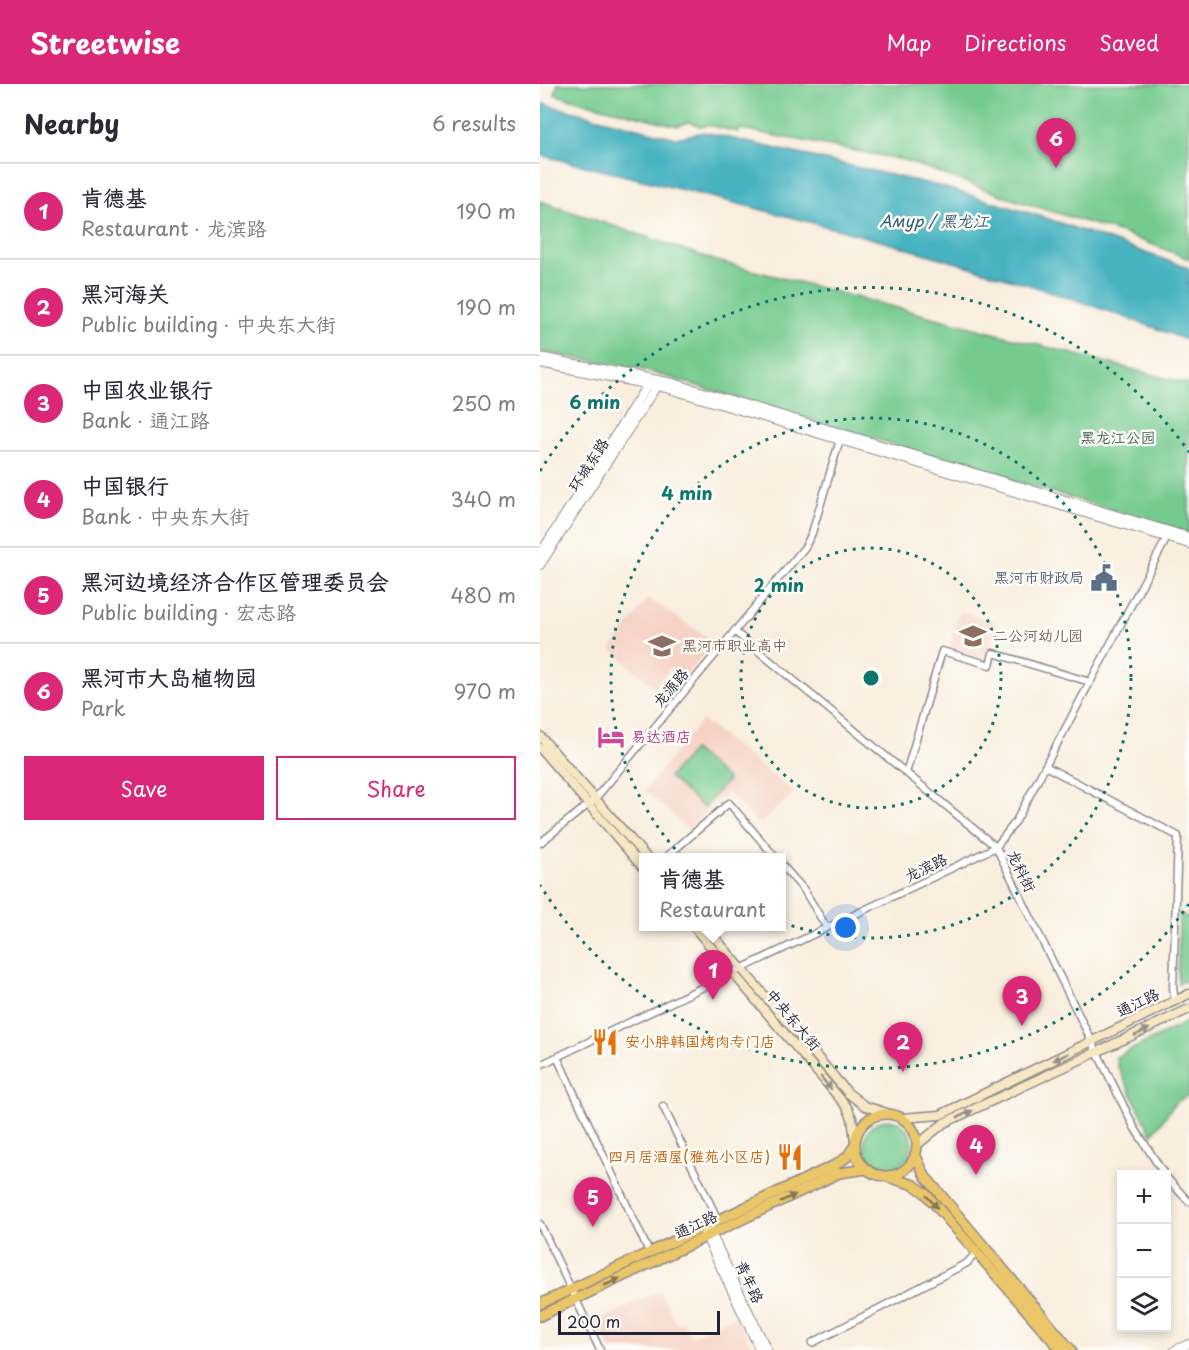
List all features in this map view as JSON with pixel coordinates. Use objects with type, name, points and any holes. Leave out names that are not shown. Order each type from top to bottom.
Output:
[{"type":"main road","points":[[540,736],[639,863]]},
{"type":"main road","points":[[540,748],[642,853]]},
{"type":"main road","name":"中央东大街","points":[[697,931],[737,971],[848,1093],[865,1106],[897,1116]]},
{"type":"main road","name":"中央东大街","points":[[708,931],[737,971],[847,1107],[852,1118],[855,1143]]},
{"type":"main road","name":"通江路","points":[[897,1116],[940,1115],[1189,994]]},
{"type":"main road","name":"通江路","points":[[916,1150],[929,1133],[944,1124],[1189,1009]]},
{"type":"main road","points":[[1061,1350],[925,1193],[914,1185],[867,1169],[858,1159],[855,1143],[862,1126],[868,1120],[884,1114],[897,1116],[913,1130],[916,1150],[926,1176],[1071,1350]]},
{"type":"main road","name":"通江路","points":[[540,1304],[649,1252],[707,1231],[718,1220],[835,1165],[847,1157],[855,1143]]},
{"type":"main road","points":[[881,1175],[898,1173],[906,1168],[916,1150]]},
{"type":"main road","name":"通江路","points":[[540,1316],[707,1231],[839,1173],[867,1169]]},
{"type":"street","points":[[540,357],[654,381],[1169,534],[1189,537]]},
{"type":"street","points":[[540,363],[654,381]]},
{"type":"street","name":"环城东路","points":[[540,554],[654,381]]},
{"type":"street","name":"环城东路","points":[[540,565],[654,381]]},
{"type":"street","name":"龙源路","points":[[540,843],[592,802],[805,547],[841,437]]},
{"type":"street","points":[[1169,534],[1189,544]]},
{"type":"street","name":"龙滨路","points":[[540,1065],[996,847],[1016,821],[1169,534]]},
{"type":"street","name":"龙科街","points":[[735,631],[996,847],[1134,1127],[1161,1170]]},
{"type":"street","points":[[906,773],[942,651],[990,665],[993,653],[1090,682]]},
{"type":"street","points":[[1045,766],[1178,836],[1173,988],[1175,1002]]},
{"type":"street","points":[[671,853],[729,803],[772,853]]},
{"type":"street","points":[[786,870],[804,890],[827,928]]},
{"type":"street","points":[[557,1057],[649,1252]]},
{"type":"street","points":[[663,1106],[718,1220]]},
{"type":"street","name":"龙科街","points":[[1171,1182],[1189,1202]]},
{"type":"street","points":[[540,1224],[600,1350]]},
{"type":"street","name":"青年路","points":[[707,1231],[760,1350]]},
{"type":"street","name":"青年路","points":[[707,1231],[767,1350]]},
{"type":"street","points":[[812,1342],[968,1263],[976,1253]]},
{"type":"street","points":[[1175,1350],[1189,1344]]},
{"type":"shaded area","name":"黑河市职业高中","points":[[648,598],[714,642],[685,676],[671,667],[654,687],[611,649]]},
{"type":"shaded area","name":"二公河幼儿园","points":[[960,611],[997,623],[985,661],[948,650]]},
{"type":"shaded area","points":[[702,720],[794,793],[760,824],[727,793],[688,830],[645,790]]},
{"type":"shaded area","points":[[660,1291],[676,1324],[683,1321],[690,1337],[736,1315],[753,1350],[611,1350],[597,1321]]},
{"type":"green space","points":[[557,84],[1189,84],[1189,259],[1125,234],[1015,200],[904,160],[740,129],[739,132],[707,125],[703,127],[689,122],[677,126],[555,95]]},
{"type":"green space","name":"黑龙江公园","points":[[540,201],[717,261],[1189,384],[1189,533],[637,368],[540,352]]},
{"type":"green space","points":[[693,750],[728,780],[704,808],[669,777]]},
{"type":"green space","points":[[1179,913],[1189,918],[1189,979],[1178,984]]},
{"type":"green space","points":[[1189,1021],[1189,1095],[1175,1103],[1152,1135],[1117,1065],[1116,1057]]},
{"type":"green space","points":[[883,1120],[893,1120],[905,1127],[912,1139],[912,1149],[905,1161],[893,1168],[883,1168],[868,1157],[864,1149],[864,1139],[875,1124]]},
{"type":"water","name":"Амур / 黑龙江","points":[[540,103],[676,138],[704,132],[943,187],[1046,218],[1189,268],[1189,341],[1030,285],[949,261],[786,216],[540,155]]},
{"type":"place","name":"黑河市大岛植物园","points":[[1056,168]]},
{"type":"place","name":"黑河市财政局","points":[[1104,578]]},
{"type":"place","name":"二公河幼儿园","points":[[973,636]]},
{"type":"place","name":"黑河市职业高中","points":[[662,646]]},
{"type":"place","name":"易达酒店","points":[[611,737]]},
{"type":"place","name":"肯德基","points":[[713,1000]]},
{"type":"place","name":"中国农业银行","points":[[1022,1026]]},
{"type":"place","name":"安小胖韩国烤肉专门店","points":[[605,1042]]},
{"type":"place","name":"黑河海关","points":[[903,1072]]},
{"type":"place","name":"四月居酒屋(雅苑小区店)","points":[[790,1157]]},
{"type":"place","name":"中国银行","points":[[976,1175]]},
{"type":"place","name":"黑河边境经济合作区管理委员会","points":[[593,1227]]}]
